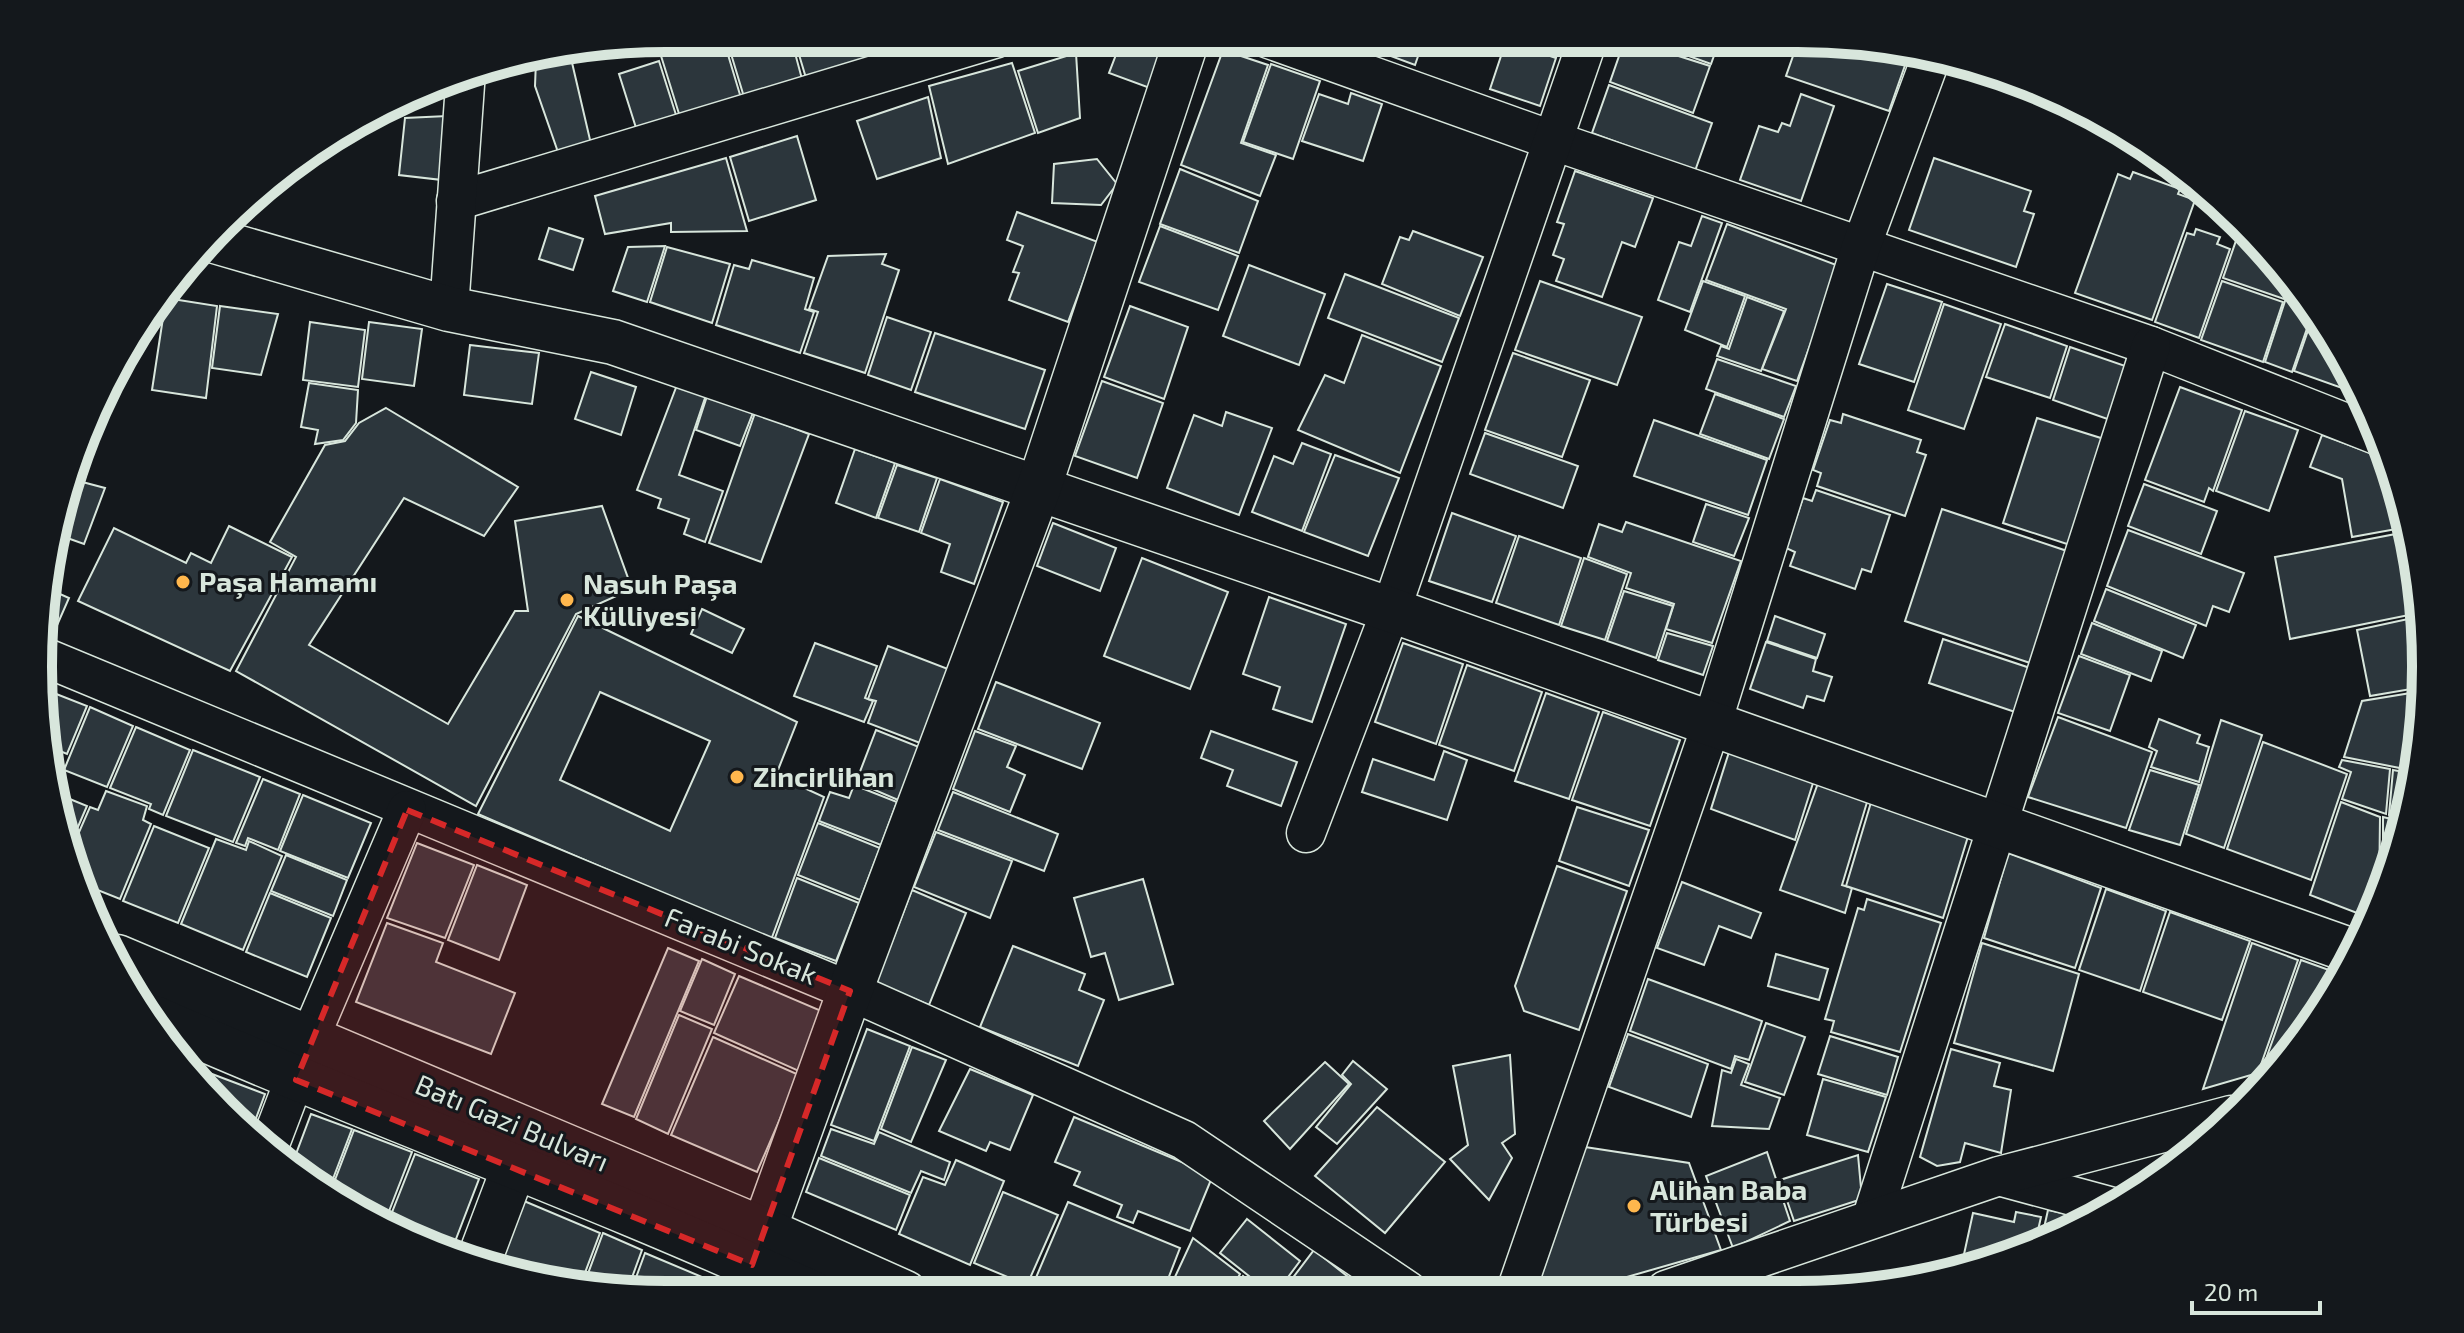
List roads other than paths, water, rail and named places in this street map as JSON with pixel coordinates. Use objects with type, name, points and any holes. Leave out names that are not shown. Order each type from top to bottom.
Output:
[{"type":"street","points":[[456,201],[951,52]]},
{"type":"street","points":[[753,1263],[850,991],[1039,487],[1183,52]]},
{"type":"street","points":[[1305,52],[1554,141],[2151,346],[2365,430]]},
{"type":"street","points":[[1306,833],[1391,610],[1584,52]]},
{"type":"street","points":[[1519,1281],[1712,723],[1861,247],[1928,66]]},
{"type":"street","points":[[449,309],[465,87]]},
{"type":"street","points":[[221,243],[449,309],[613,342],[1391,610],[1999,823],[2344,948]]},
{"type":"street","points":[[1872,1217],[2151,346]]},
{"type":"street","name":"Farabi Sokak","points":[[52,660],[850,991],[1184,1140],[1393,1281]]},
{"type":"street","points":[[272,1138],[407,810]]},
{"type":"street","name":"Batı Gazi Bulvarı","points":[[127,961],[311,1038],[788,1281]]},
{"type":"street","name":"Batı Gazi Bulvarı","points":[[166,1023],[296,1080],[515,1165],[753,1263],[844,1281]]},
{"type":"street","points":[[1691,1281],[1999,1176],[2212,1120]]},
{"type":"street","points":[[482,1252],[515,1165]]},
{"type":"street","points":[[1999,1176],[2098,1203]]},
{"type":"place","name":"Paşa Hamamı","points":[[183,582]]},
{"type":"place","name":"Nasuh Paşa Külliyesi","points":[[567,600]]},
{"type":"place","name":"Zincirlihan","points":[[737,777]]},
{"type":"place","name":"Alihan Baba Türbesi","points":[[1634,1206]]}]
